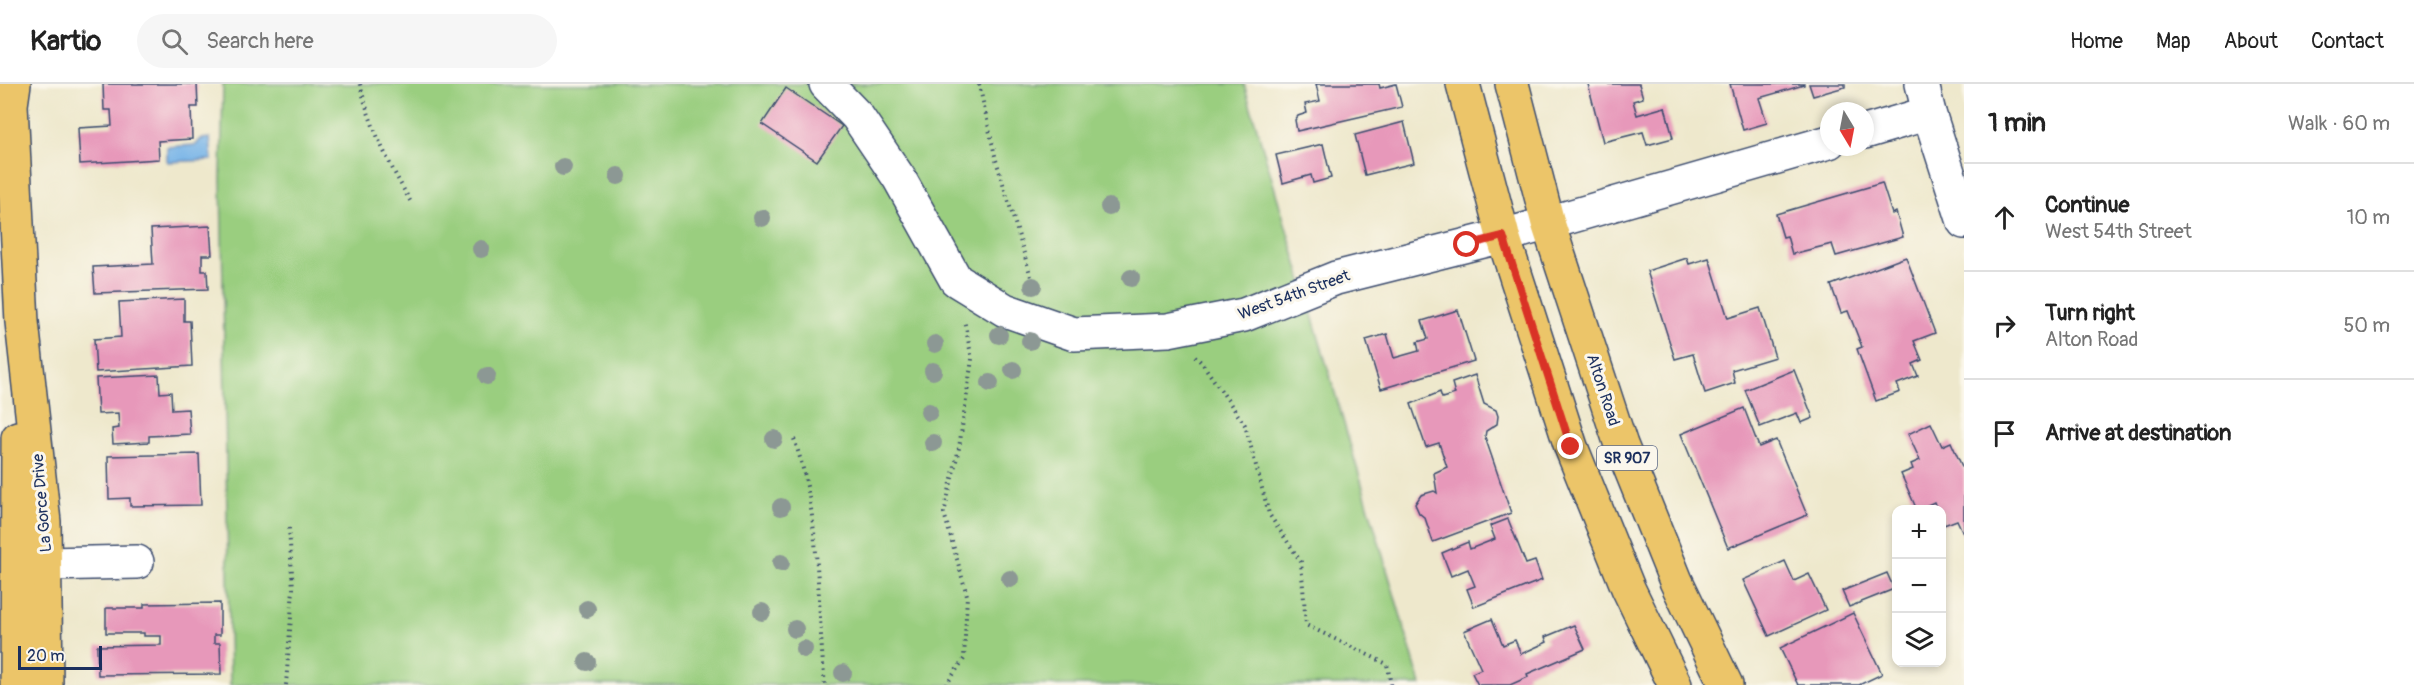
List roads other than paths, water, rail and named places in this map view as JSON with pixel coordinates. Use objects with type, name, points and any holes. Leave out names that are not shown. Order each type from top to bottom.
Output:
[{"type":"main road","name":"SR 907","points":[[1463,84],[1503,236],[1571,447],[1628,588],[1675,685]]},
{"type":"main road","name":"Alton Road","points":[[1512,84],[1548,223],[1621,445],[1676,580],[1726,685]]},
{"type":"main road","name":"La Gorce Drive","points":[[10,91],[22,322],[35,424],[21,564],[17,685]]},
{"type":"main road","name":"La Gorce Drive","points":[[21,564],[46,685]]},
{"type":"street","name":"West 54th Street","points":[[826,84],[857,116],[893,169],[956,280],[1005,310],[1074,334],[1168,330],[1244,315],[1335,279],[1503,236],[1820,145]]},
{"type":"street","points":[[1874,127],[1925,99],[1964,222]]},
{"type":"street","points":[[21,564],[137,562]]},
{"type":"water","points":[[210,138],[212,160],[167,162],[167,147],[196,145],[201,139]]}]
